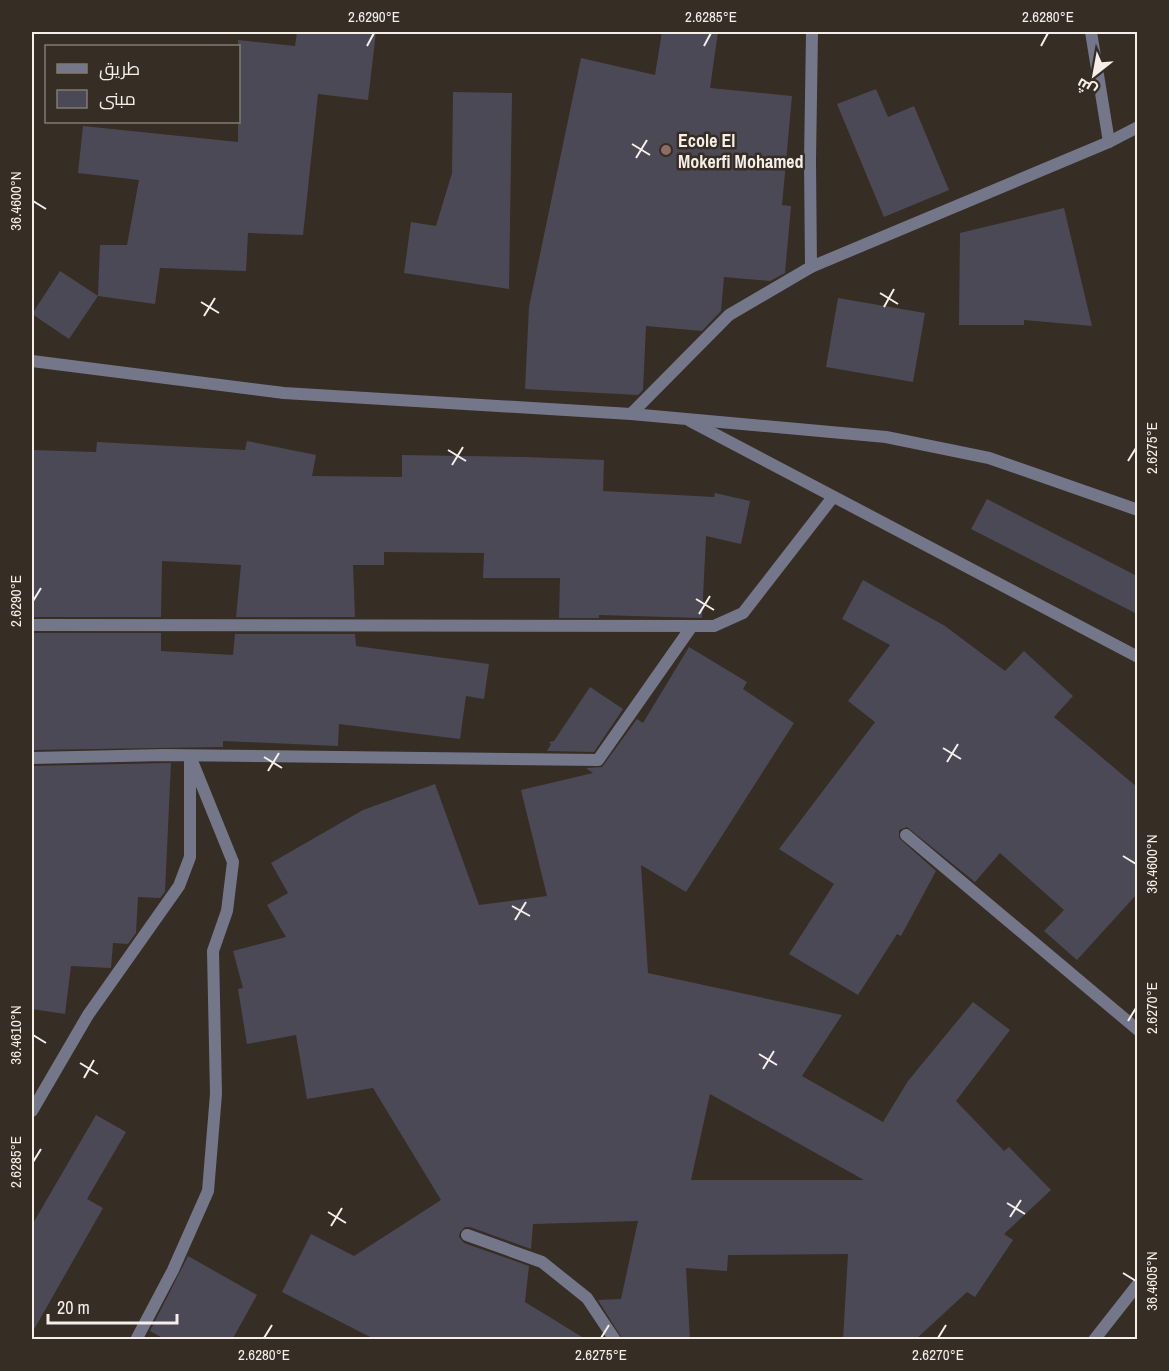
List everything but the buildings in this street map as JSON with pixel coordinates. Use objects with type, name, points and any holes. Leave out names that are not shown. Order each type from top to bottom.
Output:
[{"type":"street","points":[[811,267],[812,32]]},
{"type":"street","points":[[1090,32],[1109,142]]},
{"type":"street","points":[[632,414],[729,315],[811,267],[1109,142],[1137,127]]},
{"type":"street","points":[[32,361],[284,393],[632,414],[886,437],[989,458],[1137,510]]},
{"type":"street","points":[[686,419],[1137,657]]},
{"type":"street","points":[[32,625],[714,626],[743,613],[833,497]]},
{"type":"street","points":[[32,758],[190,756],[598,760],[692,626]]},
{"type":"street","points":[[32,1111],[88,1015],[179,886],[190,857],[190,756]]},
{"type":"street","points":[[136,1340],[173,1270],[208,1191],[216,1094],[213,951],[227,911],[233,862],[190,756]]},
{"type":"street","points":[[906,834],[1137,1030]]},
{"type":"street","points":[[467,1235],[542,1262],[587,1298],[615,1340]]},
{"type":"street","points":[[1094,1340],[1137,1284]]},
{"type":"place","name":"Ecole El Mokerfi Mohamed","points":[[666,150]]}]
